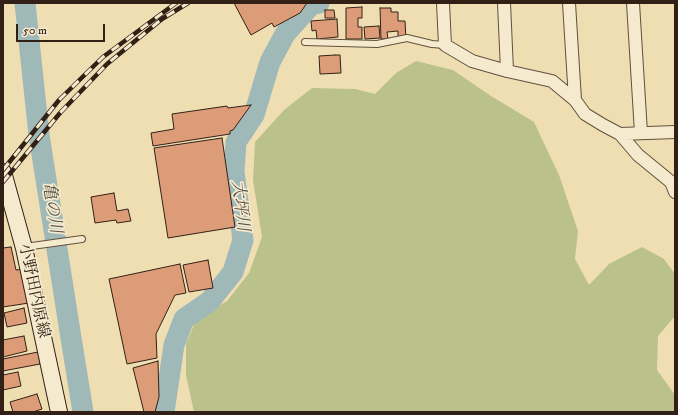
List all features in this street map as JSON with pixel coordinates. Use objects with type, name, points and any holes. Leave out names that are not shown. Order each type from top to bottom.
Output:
[{"type":"main road","name":"小野田内原線","points":[[3,172],[28,247],[59,412]]},
{"type":"street","points":[[443,3],[445,45],[472,60],[507,72],[552,81],[574,100],[585,114],[603,126],[620,134],[638,155],[671,182],[675,192]]},
{"type":"street","points":[[504,3],[507,72]]},
{"type":"street","points":[[569,3],[574,100]]},
{"type":"street","points":[[633,3],[641,133]]},
{"type":"street","points":[[620,134],[675,132]]},
{"type":"lane","points":[[304,42],[377,44],[407,38],[432,44],[445,45]]},
{"type":"lane","points":[[28,247],[82,239]]},
{"type":"green space","points":[[416,61],[453,70],[491,96],[534,122],[559,175],[578,231],[575,259],[589,285],[609,264],[642,247],[664,259],[675,274],[675,316],[658,336],[657,370],[675,395],[675,412],[194,412],[186,375],[186,344],[196,320],[227,301],[249,273],[262,237],[253,180],[255,142],[284,110],[312,88],[355,89],[375,94],[396,73]]},
{"type":"building","points":[[234,3],[307,3],[300,13],[274,27],[272,23],[251,35]]},
{"type":"building","points":[[362,7],[362,18],[358,18],[358,27],[362,27],[362,39],[346,39],[346,8]]},
{"type":"building","points":[[380,8],[391,8],[391,12],[398,12],[398,21],[405,21],[406,39],[398,39],[398,31],[387,32],[388,39],[381,39]]},
{"type":"building","points":[[325,10],[334,10],[335,18],[325,18]]},
{"type":"building","points":[[337,19],[338,37],[317,39],[316,30],[312,31],[311,21]]},
{"type":"building","points":[[379,26],[380,38],[365,39],[364,27]]},
{"type":"building","points":[[340,55],[341,73],[320,74],[319,56]]},
{"type":"building","points":[[251,105],[233,130],[230,131],[230,134],[153,146],[151,133],[174,129],[172,114],[227,106],[228,108]]},
{"type":"building","points":[[222,138],[235,227],[168,238],[154,148]]},
{"type":"building","points":[[114,193],[117,211],[128,209],[131,221],[117,223],[116,220],[95,223],[91,197]]},
{"type":"building","points":[[11,247],[16,270],[23,269],[29,303],[3,307],[3,248]]},
{"type":"building","points":[[208,260],[213,288],[189,292],[183,265]]},
{"type":"building","points":[[180,264],[186,293],[175,295],[156,334],[157,358],[127,364],[109,279]]},
{"type":"building","points":[[24,308],[27,323],[7,327],[4,313]]},
{"type":"building","points":[[24,336],[27,351],[3,357],[3,340]]},
{"type":"building","points":[[38,352],[40,364],[3,371],[3,359]]},
{"type":"building","points":[[158,361],[159,397],[155,412],[144,412],[133,368]]},
{"type":"building","points":[[18,372],[21,386],[3,390],[3,375]]},
{"type":"building","points":[[37,394],[42,409],[33,412],[13,412],[10,402]]},
{"type":"waterway","name":"亀の川","points":[[25,3],[39,135],[83,412]]},
{"type":"waterway","name":"大坪川","points":[[164,412],[174,345],[184,319],[210,301],[233,272],[243,240],[234,172],[236,142],[254,115],[270,62],[285,34],[311,5],[319,3]]},
{"type":"railway","points":[[3,170],[59,100],[103,57],[176,3]]},
{"type":"railway","points":[[3,182],[60,113],[107,64],[162,19],[188,3]]}]
